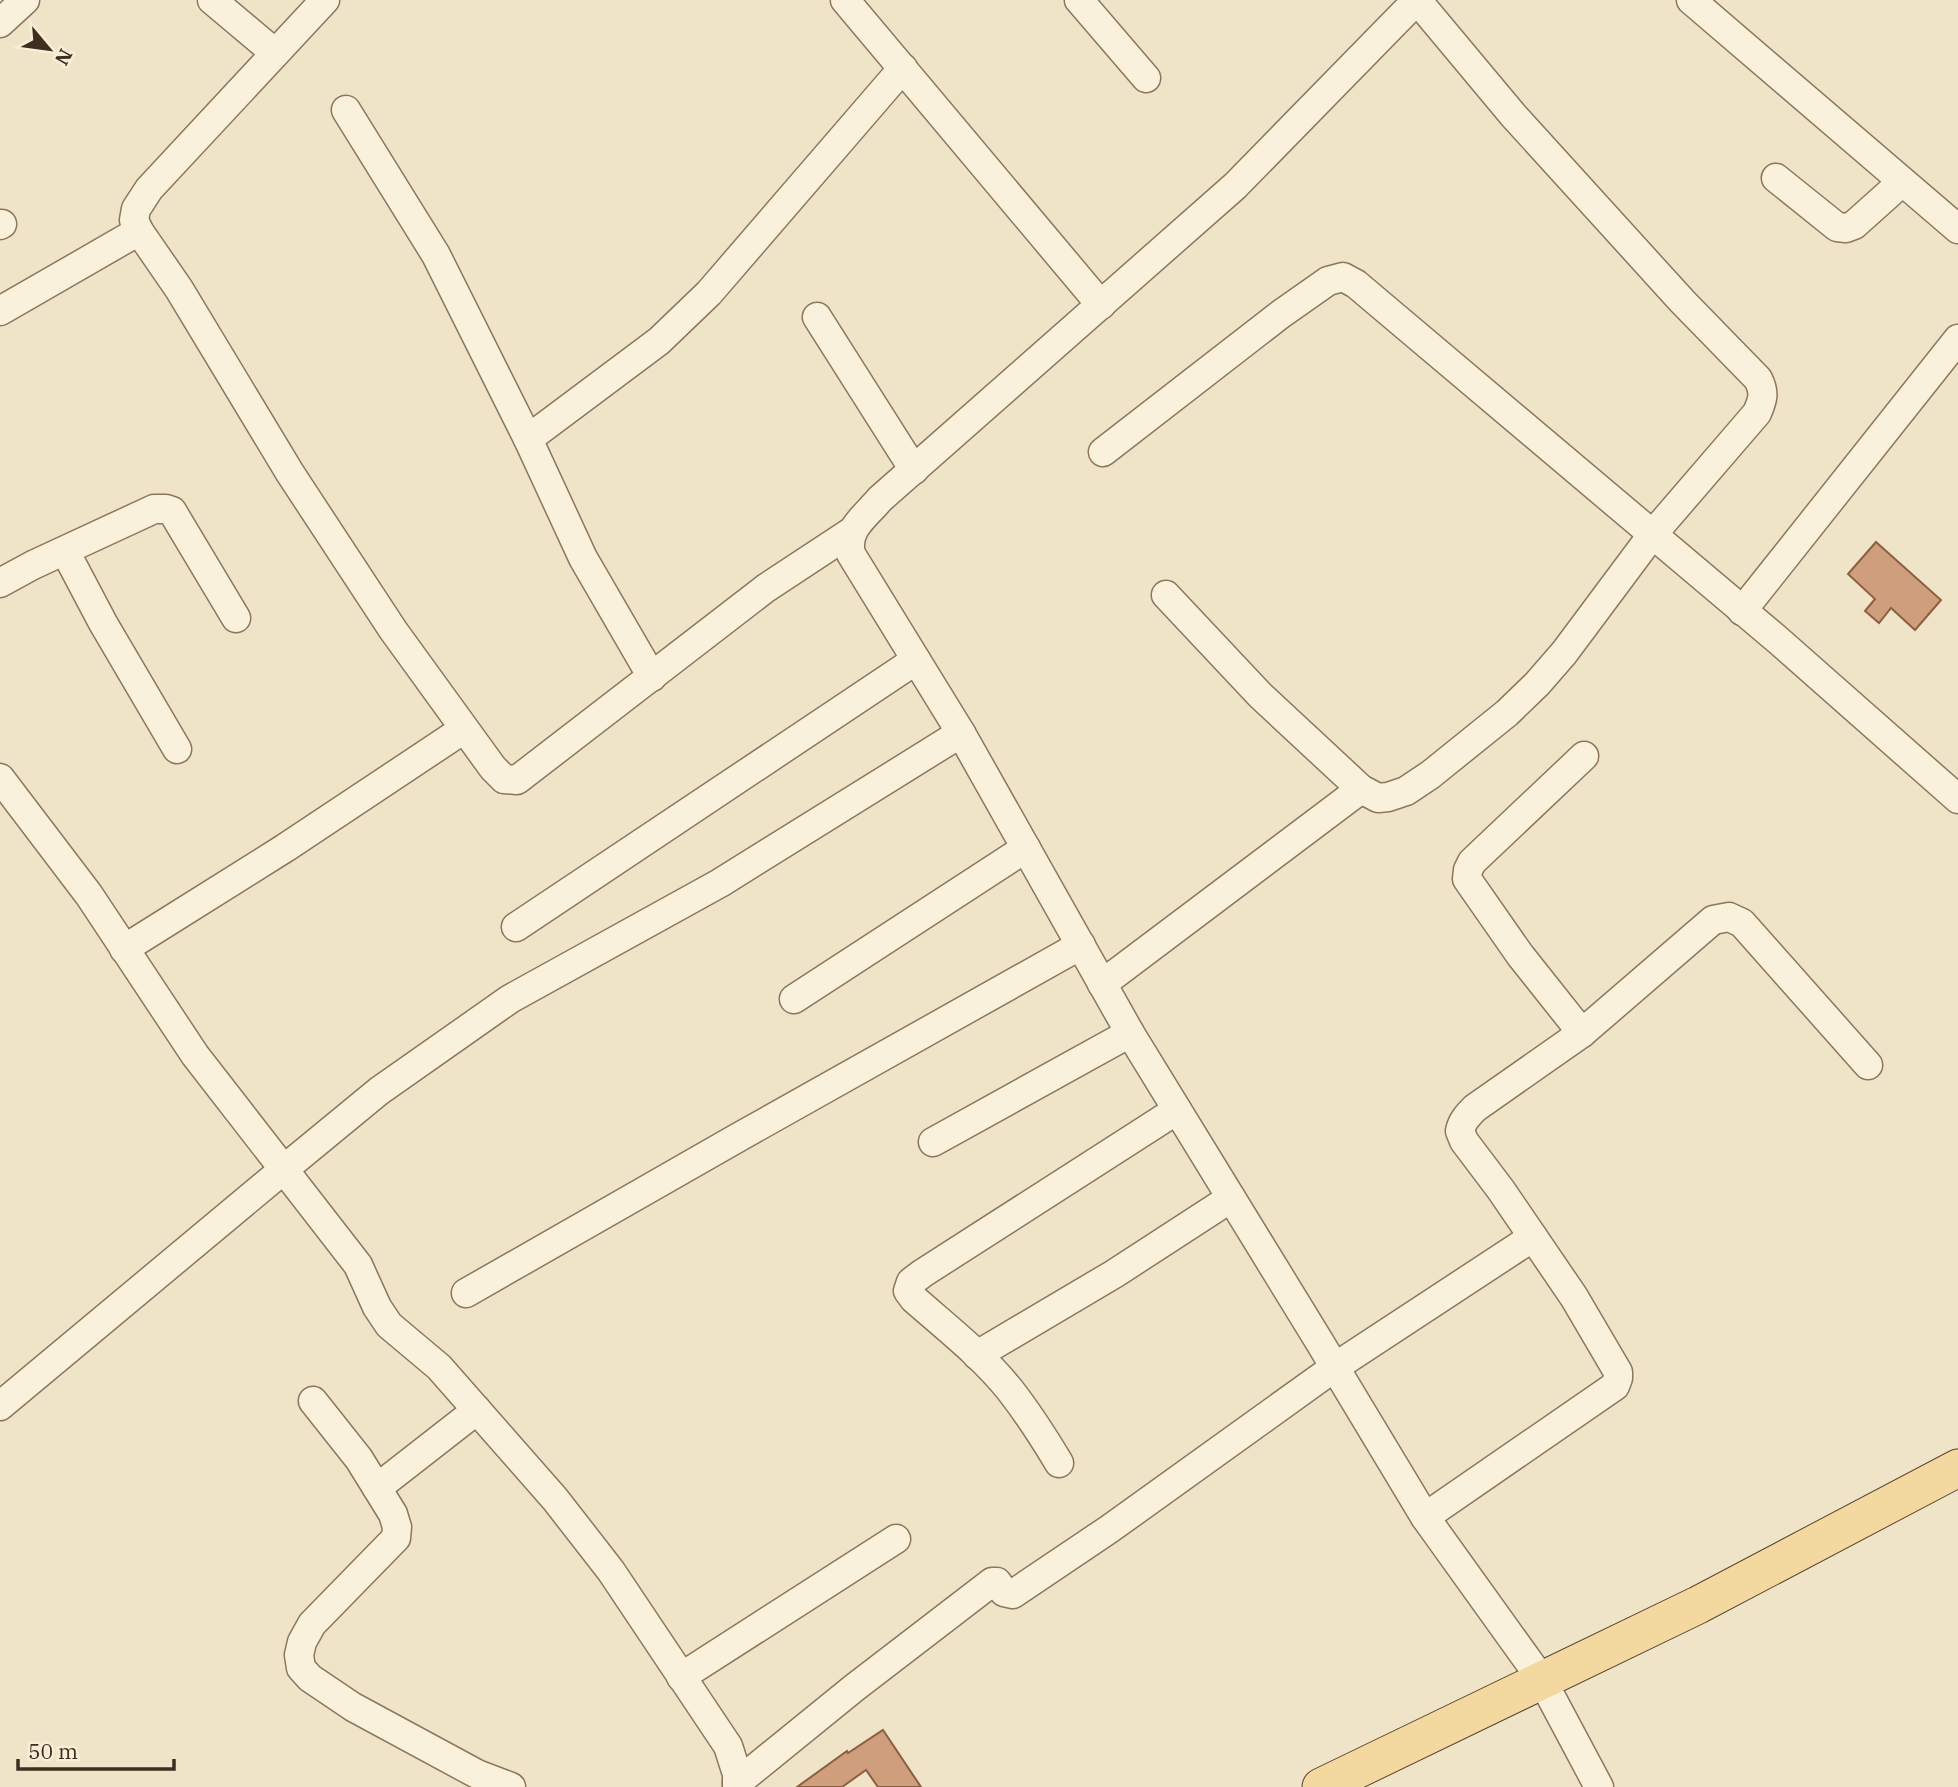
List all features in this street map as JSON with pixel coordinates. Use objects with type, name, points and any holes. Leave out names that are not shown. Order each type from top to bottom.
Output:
[{"type":"main road","points":[[1321,1787],[1698,1605],[1958,1468]]},
{"type":"street","points":[[0,23],[25,0]]},
{"type":"street","points":[[212,0],[275,53]]},
{"type":"street","points":[[325,0],[149,189],[136,209],[134,220],[290,473],[393,630],[493,768],[504,779],[517,780],[766,588],[851,532],[880,499],[1235,186],[1417,0],[1513,115],[1682,301],[1758,379],[1763,389],[1763,399],[1757,413],[1652,535],[1564,653],[1537,684],[1507,713],[1430,775],[1405,791],[1388,797],[1378,798],[1361,789],[1260,695],[1166,595]]},
{"type":"street","points":[[845,0],[1101,305]]},
{"type":"street","points":[[1079,0],[1146,78]]},
{"type":"street","points":[[1691,0],[1902,181],[1953,214]]},
{"type":"street","points":[[528,439],[659,341],[709,293],[903,68]]},
{"type":"street","points":[[346,110],[436,255],[528,439],[583,558],[652,677]]},
{"type":"street","points":[[1776,178],[1837,227],[1846,228],[1854,225],[1902,181]]},
{"type":"street","points":[[0,311],[139,231]]},
{"type":"street","points":[[1103,452],[1280,314],[1328,281],[1343,277],[1356,284],[1742,611],[1958,799]]},
{"type":"street","points":[[817,317],[914,470]]},
{"type":"street","points":[[1742,611],[1958,339]]},
{"type":"street","points":[[0,583],[154,509],[166,509],[172,511],[236,618]]},
{"type":"street","points":[[851,532],[851,554],[961,733],[1130,1033],[1425,1517],[1542,1680],[1599,1787]]},
{"type":"street","points":[[65,551],[103,623],[177,749]]},
{"type":"street","points":[[516,927],[916,660]]},
{"type":"street","points":[[124,949],[285,848],[464,729]]},
{"type":"street","points":[[0,1406],[379,1091],[510,999],[720,883],[961,733]]},
{"type":"street","points":[[1583,1033],[1520,955],[1467,879],[1472,862],[1584,756]]},
{"type":"street","points":[[1,782],[89,895],[195,1055],[358,1265],[377,1307],[389,1325],[439,1367],[546,1489],[611,1571],[728,1746],[737,1774],[737,1785]]},
{"type":"street","points":[[1102,984],[1361,789]]},
{"type":"street","points":[[794,999],[1026,848]]},
{"type":"street","points":[[1425,1517],[1615,1386],[1618,1378],[1618,1372],[1574,1297],[1464,1141],[1460,1131],[1465,1118],[1475,1108],[1583,1033],[1713,920],[1729,917],[1742,923],[1868,1065]]},
{"type":"street","points":[[466,1293],[1081,945]]},
{"type":"street","points":[[933,1142],[1130,1033]]},
{"type":"street","points":[[1059,1463],[1044,1437],[1009,1389],[977,1355],[914,1299],[908,1291],[911,1282],[1177,1110]]},
{"type":"street","points":[[977,1355],[1114,1274],[1231,1198]]},
{"type":"street","points":[[737,1785],[986,1586],[997,1582],[1004,1592],[1013,1594],[1108,1530],[1335,1367],[1533,1237]]},
{"type":"street","points":[[313,1401],[359,1459],[393,1514],[397,1527],[396,1538],[312,1624],[302,1642],[299,1655],[301,1668],[310,1678],[353,1707],[477,1774],[510,1787]]},
{"type":"street","points":[[377,1488],[477,1410]]},
{"type":"street","points":[[681,1677],[896,1539]]},
{"type":"building","points":[[1876,542],[1941,600],[1915,630],[1891,608],[1879,623],[1865,611],[1875,599],[1848,574]]},
{"type":"building","points":[[883,1730],[921,1787],[878,1787],[866,1770],[842,1787],[797,1787],[847,1751],[848,1753]]}]
